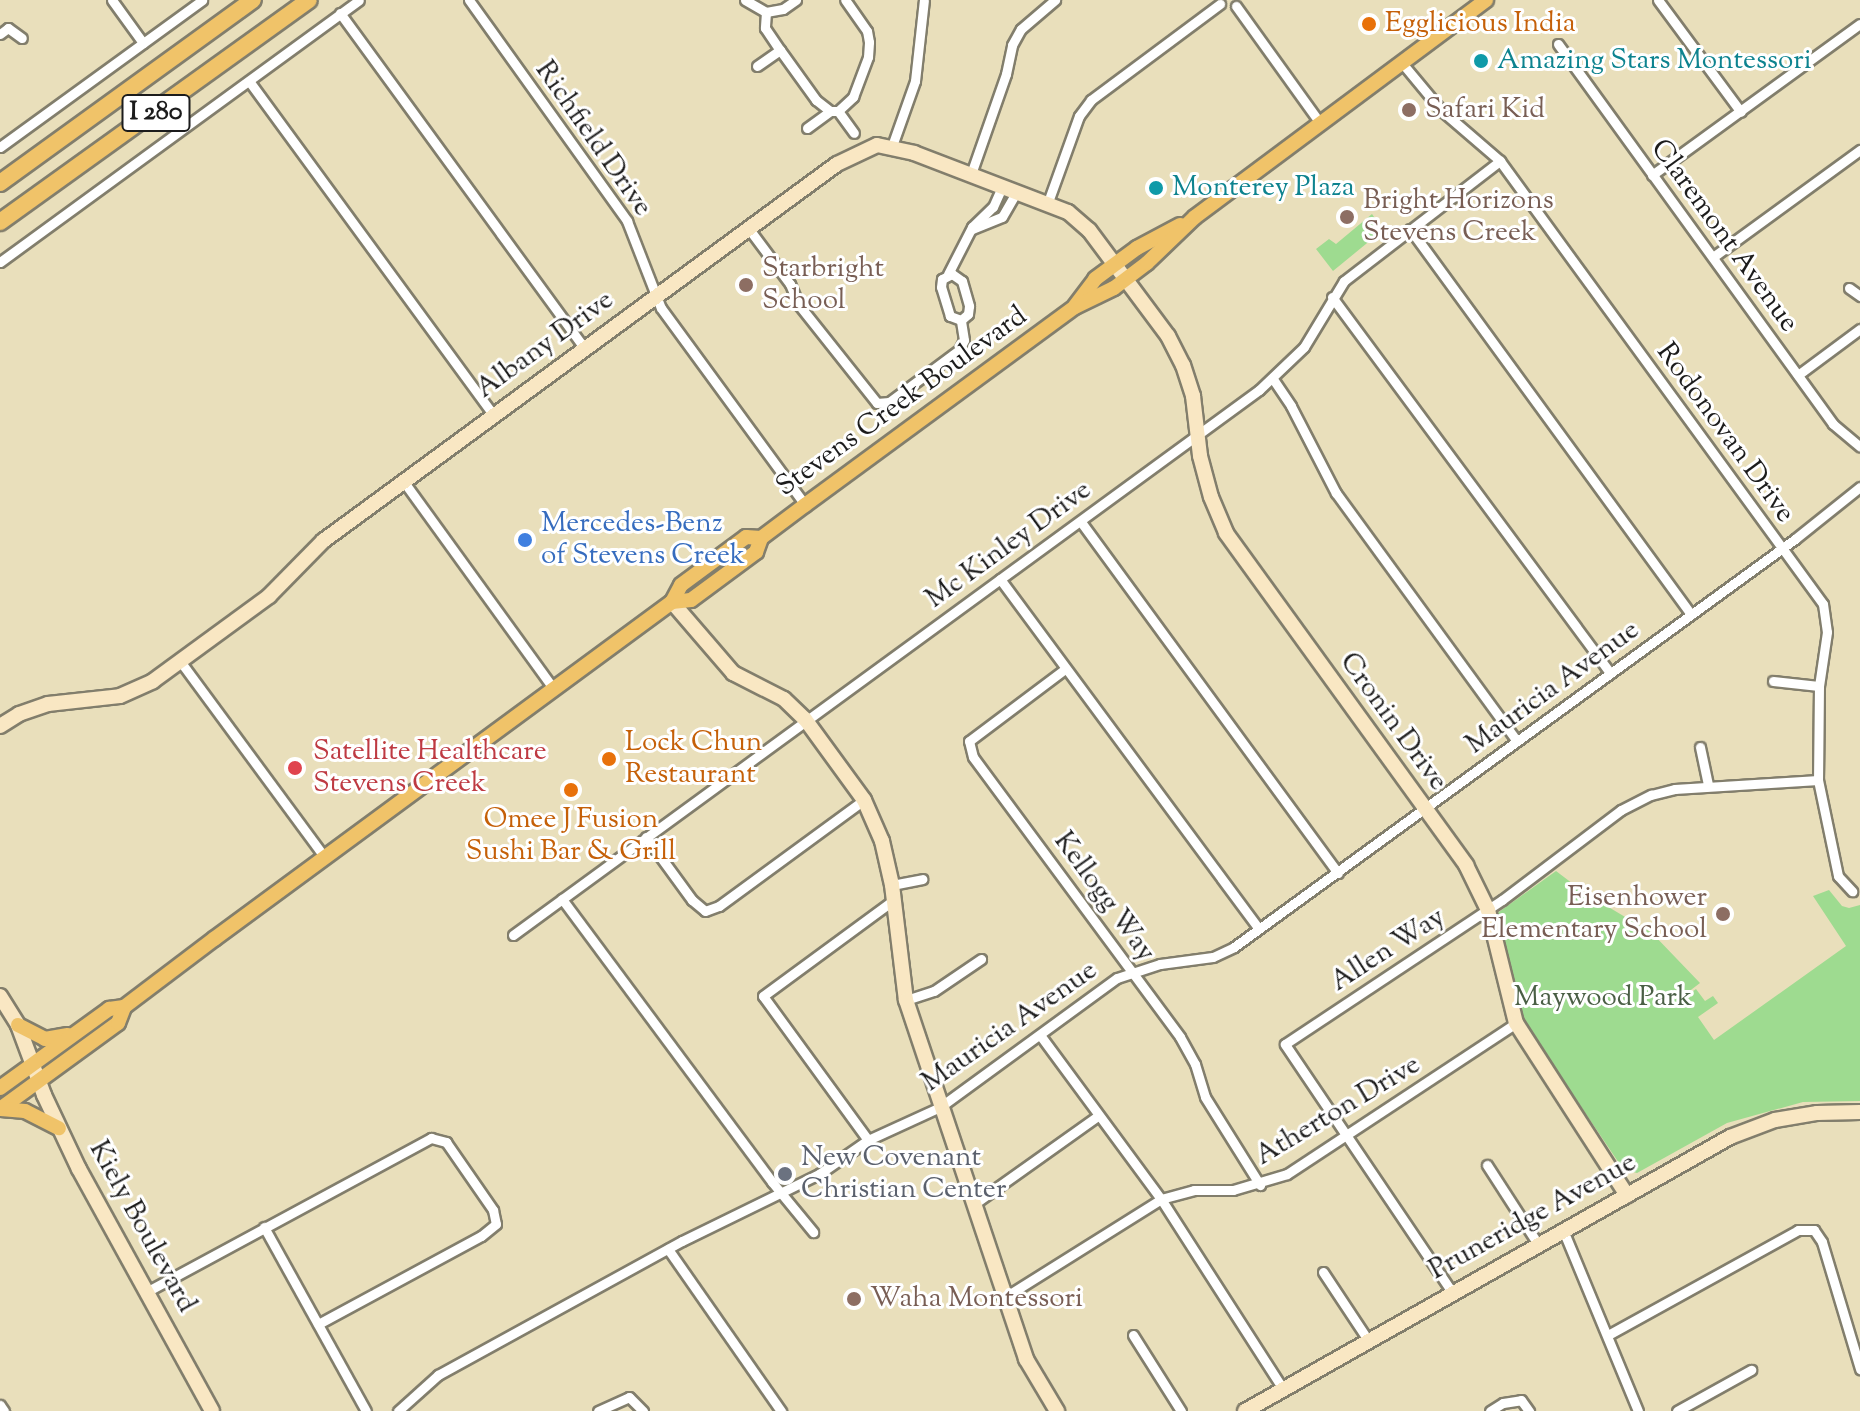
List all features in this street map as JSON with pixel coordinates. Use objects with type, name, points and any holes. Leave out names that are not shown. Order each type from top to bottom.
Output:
[{"type":"highway","name":"I 280","points":[[0,183],[253,0]]},
{"type":"highway","name":"I 280","points":[[0,222],[309,0]]},
{"type":"main road","name":"Stevens Creek Boulevard","points":[[0,1088],[109,1009],[124,1007],[672,602],[681,585],[746,537],[761,538],[1075,307],[1106,294],[1195,217],[1486,0]]},
{"type":"main road","name":"Stevens Creek Boulevard","points":[[1075,307],[1095,279],[1195,217]]},
{"type":"main road","name":"Stevens Creek Boulevard","points":[[0,1109],[118,1023],[124,1007]]},
{"type":"main road","points":[[18,1025],[45,1039],[76,1033]]},
{"type":"main road","points":[[0,1109],[25,1111],[59,1128]]},
{"type":"street","points":[[112,0],[143,43]]},
{"type":"street","points":[[0,147],[202,0]]},
{"type":"street","points":[[0,262],[359,0]]},
{"type":"street","name":"Richfield Drive","points":[[469,0],[625,217],[639,245],[644,270],[656,296],[805,505]]},
{"type":"street","points":[[745,0],[766,12],[783,9],[796,0]]},
{"type":"street","points":[[807,128],[853,97],[868,57],[867,31],[845,0]]},
{"type":"street","points":[[924,0],[915,81],[892,146],[1048,202],[1079,220],[1127,278]]},
{"type":"street","points":[[971,174],[1006,74],[1012,45],[1021,29],[1055,0]]},
{"type":"street","points":[[1658,0],[1741,112]]},
{"type":"street","points":[[1048,202],[1079,116],[1091,100],[1220,2],[1226,8],[1238,3],[1320,123]]},
{"type":"street","points":[[766,12],[765,28],[816,100],[834,111],[854,133]]},
{"type":"street","points":[[340,13],[585,349]]},
{"type":"street","points":[[1652,175],[1860,24]]},
{"type":"street","points":[[0,34],[8,28],[22,38]]},
{"type":"street","name":"Claremont Avenue","points":[[1558,44],[1833,424],[1860,447]]},
{"type":"street","points":[[757,66],[780,50]]},
{"type":"street","name":"Rodonovan Drive","points":[[1402,63],[1441,110],[1500,161],[1823,604],[1827,617],[1819,686],[1818,780],[1838,876],[1852,891]]},
{"type":"street","points":[[249,81],[494,416]]},
{"type":"street","name":"Albany Drive","points":[[0,726],[19,714],[48,704],[120,696],[153,681],[269,596],[311,551],[851,154],[877,145],[892,146]]},
{"type":"street","points":[[1713,257],[1858,155]]},
{"type":"street","name":"Mc Kinley Drive","points":[[513,935],[1273,379],[1304,347],[1344,281],[1500,161]]},
{"type":"street","points":[[987,220],[993,207],[1010,188]]},
{"type":"street","points":[[961,320],[953,319],[948,312],[940,283],[970,232],[1009,209],[1010,188]]},
{"type":"street","points":[[749,229],[790,284],[807,316],[877,403],[889,402],[959,350],[964,340],[961,320],[969,310],[962,281],[956,275],[948,274]]},
{"type":"street","points":[[1410,229],[1691,615]]},
{"type":"street","name":"Cronin Drive","points":[[1127,278],[1177,350],[1193,396],[1197,435],[1211,497],[1226,533],[1466,865],[1488,910],[1516,1023],[1627,1195]]},
{"type":"street","points":[[1849,288],[1860,296]]},
{"type":"street","points":[[1332,297],[1610,673]]},
{"type":"street","points":[[1798,375],[1860,329]]},
{"type":"street","points":[[1273,379],[1291,406],[1336,493],[1517,741]]},
{"type":"street","points":[[404,482],[554,689]]},
{"type":"street","name":"Mauricia Avenue","points":[[398,1411],[438,1375],[668,1249],[819,1174],[868,1140],[940,1107],[1117,978],[1160,964],[1213,957],[1259,929],[1783,548],[1860,487]]},
{"type":"street","points":[[1081,522],[1338,873]]},
{"type":"street","points":[[1000,579],[1259,929]]},
{"type":"street","points":[[672,602],[733,673],[784,699],[805,719],[864,800],[882,841],[893,892],[906,1000],[1026,1359],[1057,1411]]},
{"type":"street","points":[[180,661],[325,858]]},
{"type":"street","name":"Kellogg Way","points":[[1065,669],[969,741],[973,757],[1180,1037],[1195,1064],[1205,1097],[1260,1185]]},
{"type":"street","points":[[1773,681],[1819,686]]},
{"type":"street","points":[[1700,747],[1708,786]]},
{"type":"street","name":"Allen Way","points":[[1346,1136],[1285,1044],[1488,910],[1621,810],[1651,795],[1708,786],[1818,780]]},
{"type":"street","points":[[646,837],[692,900],[705,911],[719,906],[864,800]]},
{"type":"street","points":[[868,1140],[763,996],[893,892],[922,879]]},
{"type":"street","points":[[562,899],[780,1193],[790,1201],[813,1232]]},
{"type":"street","points":[[906,1000],[934,991],[981,959]]},
{"type":"street","name":"Kiely Boulevard","points":[[0,996],[18,1025],[59,1128],[212,1411]]},
{"type":"street","name":"Atherton Drive","points":[[1005,1297],[1161,1199],[1194,1190],[1233,1190],[1260,1185],[1287,1174],[1516,1023]]},
{"type":"street","points":[[1040,1035],[1161,1199],[1283,1389]]},
{"type":"street","name":"Pruneridge Avenue","points":[[1245,1411],[1730,1137],[1775,1120],[1817,1113],[1860,1112]]},
{"type":"street","points":[[974,1204],[1098,1116]]},
{"type":"street","points":[[1346,1136],[1376,1174],[1452,1292]]},
{"type":"street","points":[[148,1291],[431,1138],[446,1142],[493,1210],[496,1224],[481,1236],[318,1324]]},
{"type":"street","points":[[1487,1165],[1538,1244]]},
{"type":"street","points":[[264,1227],[366,1411]]},
{"type":"street","points":[[1563,1230],[1638,1411]]},
{"type":"street","points":[[1608,1335],[1798,1230],[1814,1230],[1822,1242],[1860,1369]]},
{"type":"street","points":[[668,1249],[781,1411]]},
{"type":"street","points":[[1323,1272],[1368,1340]]},
{"type":"street","points":[[1133,1335],[1181,1411]]},
{"type":"street","points":[[1677,1411],[1751,1370]]},
{"type":"street","points":[[598,1411],[629,1397],[643,1411]]},
{"type":"street","points":[[1490,1411],[1503,1403],[1521,1400],[1529,1411]]},
{"type":"street","points":[[0,1405],[4,1411]]},
{"type":"green space","points":[[1372,214],[1383,230],[1333,271],[1316,249],[1329,239],[1336,244]]},
{"type":"green space","name":"Maywood Park","points":[[1556,871],[1585,893],[1652,933],[1700,983],[1683,996],[1689,1005],[1685,997],[1696,989],[1705,1001],[1713,996],[1718,1003],[1698,1017],[1714,1040],[1846,946],[1813,896],[1829,890],[1842,906],[1860,905],[1860,1101],[1803,1102],[1727,1123],[1637,1173],[1623,1169],[1516,1010],[1496,914]]},
{"type":"place","name":"Egglicious India","points":[[1369,24]]},
{"type":"place","name":"Amazing Stars Montessori","points":[[1481,61]]},
{"type":"place","name":"Safari Kid","points":[[1409,110]]},
{"type":"place","name":"Monterey Plaza","points":[[1156,188]]},
{"type":"place","name":"Bright Horizons Stevens Creek","points":[[1347,217]]},
{"type":"place","name":"Starbright School","points":[[746,285]]},
{"type":"place","name":"Mercedes-Benz of Stevens Creek","points":[[525,540]]},
{"type":"place","name":"Lock Chun Restaurant","points":[[609,759]]},
{"type":"place","name":"Satellite Healthcare Stevens Creek","points":[[295,768]]},
{"type":"place","name":"Omee J Fusion Sushi Bar & Grill","points":[[571,790]]},
{"type":"place","name":"Eisenhower Elementary School","points":[[1723,914]]},
{"type":"place","name":"New Covenant Christian Center","points":[[785,1174]]},
{"type":"place","name":"Waha Montessori","points":[[854,1299]]}]
